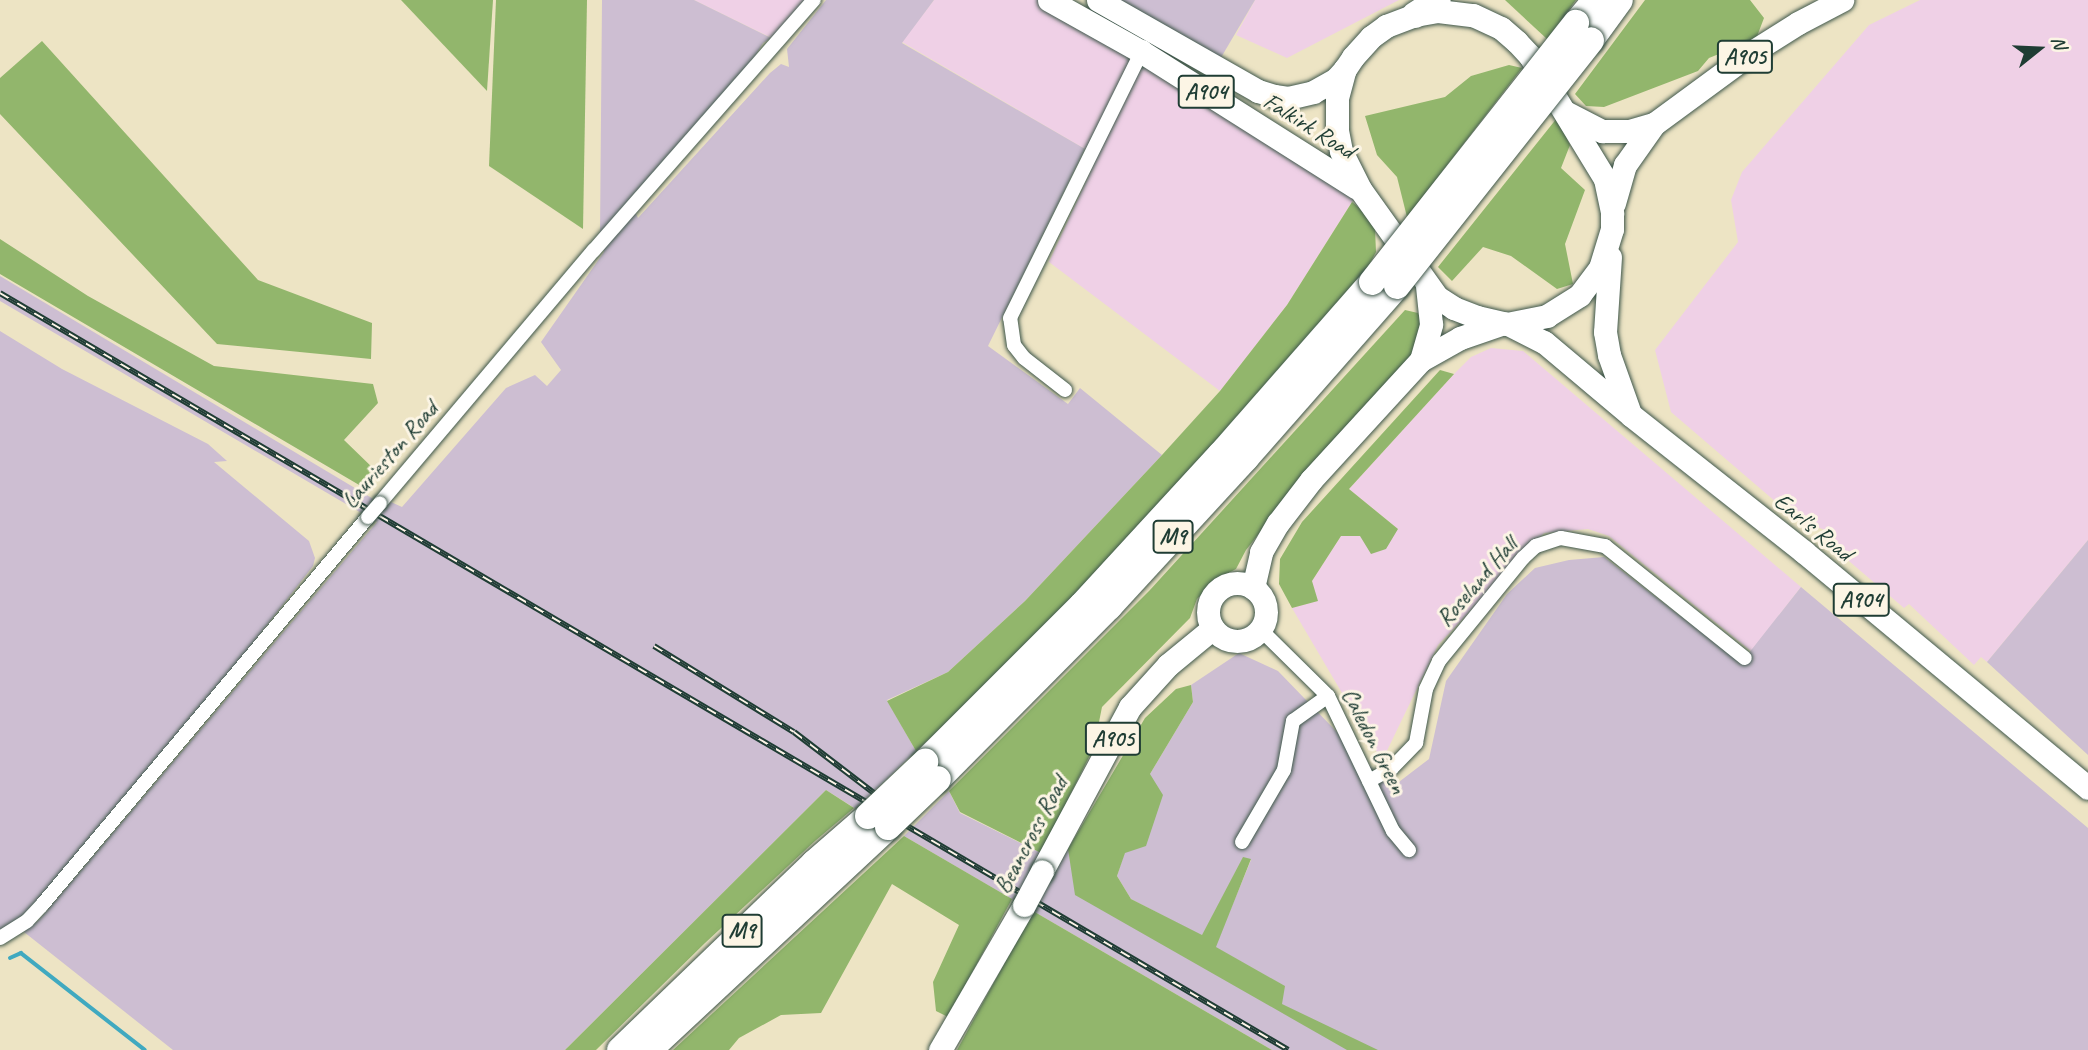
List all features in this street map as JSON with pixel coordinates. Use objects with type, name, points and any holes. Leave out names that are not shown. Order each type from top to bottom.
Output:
[{"type":"highway","points":[[1415,15],[1438,0]]},
{"type":"highway","name":"M9","points":[[1584,32],[1595,0]]},
{"type":"highway","name":"M9","points":[[649,1050],[932,771],[1221,454],[1385,284],[1584,32],[1620,0]]},
{"type":"highway","name":"M9","points":[[620,1050],[814,863],[878,822]]},
{"type":"main road","name":"Falkirk Road","points":[[1049,0],[1142,52],[1360,189]]},
{"type":"main road","name":"Falkirk Road","points":[[1098,0],[1258,90],[1274,96],[1299,97],[1313,92],[1336,79],[1345,69]]},
{"type":"main road","name":"A905","points":[[1612,221],[1620,176],[1654,124],[1752,52],[1842,0]]},
{"type":"main road","points":[[1253,588],[1261,552],[1278,523],[1311,480],[1421,360],[1460,338],[1505,323],[1547,316],[1580,295],[1600,268],[1612,221],[1605,179],[1530,56],[1501,28],[1458,11],[1415,15],[1386,26],[1371,37],[1345,69],[1337,98],[1337,130],[1341,151],[1360,189],[1427,286],[1431,324],[1421,360]]},
{"type":"main road","name":"A905","points":[[1562,110],[1583,124],[1602,131],[1629,131],[1654,124]]},
{"type":"main road","name":"Earl's Road","points":[[1612,221],[1605,332],[1617,382],[1632,416]]},
{"type":"main road","name":"Earl's Road","points":[[1427,286],[1454,308],[1533,334],[1804,552],[2088,788]]},
{"type":"main road","points":[[1231,584],[1253,588],[1260,595],[1266,608],[1261,630],[1253,637],[1235,642],[1225,639],[1213,628],[1208,610],[1217,592],[1231,584]]},
{"type":"main road","name":"Beancross Road","points":[[940,1050],[1024,905],[1130,707],[1168,665],[1213,628]]},
{"type":"street","name":"Laurieston Road","points":[[0,938],[27,922],[599,246],[814,0]]},
{"type":"street","points":[[1065,390],[1024,358],[1014,345],[1010,318],[1152,31]]},
{"type":"street","name":"Roseland Hall","points":[[1369,781],[1392,768],[1416,743],[1426,689],[1439,661],[1523,558],[1536,546],[1561,538],[1605,546],[1745,658]]},
{"type":"street","name":"Caledon Green","points":[[1261,630],[1328,696],[1393,831],[1409,849]]},
{"type":"street","points":[[1242,842],[1283,770],[1293,721],[1328,696]]},
{"type":"shaded area","points":[[602,0],[694,0],[771,38],[763,43],[752,61],[629,200],[638,218],[770,73],[781,64],[789,67],[787,49],[826,0],[934,0],[902,43],[1085,149],[988,346],[1068,404],[1080,388],[1162,455],[1025,601],[948,672],[887,700],[916,751],[856,809],[826,790],[565,1050],[173,1050],[24,932],[39,920],[377,522],[374,520],[391,502],[402,507],[506,388],[535,375],[547,386],[561,370],[541,342],[604,252],[600,233]]},
{"type":"shaded area","points":[[694,0],[814,0],[778,41]]},
{"type":"shaded area","points":[[934,0],[1047,0],[1360,189],[1287,305],[1220,391],[1049,262],[1095,162],[1085,149],[902,42]]},
{"type":"shaded area","points":[[1098,0],[1255,0],[1216,66]]},
{"type":"shaded area","points":[[1255,0],[1399,0],[1287,58],[1236,35]]},
{"type":"shaded area","points":[[1920,0],[2088,0],[2088,540],[1987,662],[1981,657],[1974,665],[1909,604],[1904,608],[1836,550],[1833,534],[1790,514],[1671,412],[1655,350],[1738,242],[1731,200],[1742,172],[1869,25]]},
{"type":"shaded area","points":[[0,276],[375,500],[363,514],[0,301]]},
{"type":"shaded area","points":[[0,331],[62,369],[208,444],[227,461],[214,462],[309,541],[315,558],[313,566],[159,764],[42,905],[0,938]]},
{"type":"shaded area","points":[[1491,348],[1523,351],[1801,587],[1751,651],[1609,536],[1588,529],[1544,533],[1438,645],[1382,761],[1292,608],[1317,601],[1312,581],[1341,536],[1398,529],[1349,489],[1471,357]]},
{"type":"shaded area","points":[[2088,540],[2088,755],[1987,662]]},
{"type":"shaded area","points":[[1604,557],[1741,663],[1801,587],[2088,828],[2088,1050],[1272,1050],[1033,911],[1068,849],[1097,884],[1284,986],[1215,947],[1251,860],[1243,858],[1202,936],[1131,899],[1117,876],[1150,774],[1193,702],[1191,685],[1239,653],[1278,671],[1391,788],[1429,759],[1446,681],[1507,594],[1535,568],[1569,560]]},
{"type":"shaded area","points":[[949,791],[960,813],[1041,853],[1015,901],[904,836]]},
{"type":"green space","points":[[401,0],[493,0],[487,91]]},
{"type":"green space","points":[[496,0],[587,0],[583,229],[489,166]]},
{"type":"green space","points":[[1505,0],[1576,0],[1547,39]]},
{"type":"green space","points":[[1645,0],[1750,0],[1764,18],[1756,39],[1709,58],[1698,71],[1604,107],[1586,106],[1575,94]]},
{"type":"green space","points":[[42,41],[258,280],[372,323],[371,359],[217,344],[0,114],[0,78]]},
{"type":"green space","points":[[1509,65],[1522,68],[1407,217],[1397,177],[1377,155],[1365,116],[1445,97],[1471,76]]},
{"type":"green space","points":[[1557,118],[1570,145],[1561,168],[1585,190],[1565,244],[1573,284],[1557,289],[1511,256],[1483,247],[1452,281],[1438,267]]},
{"type":"green space","points":[[1352,202],[1363,211],[1375,229],[1376,252],[1360,282],[1112,562],[1000,675],[916,751],[887,701],[948,672],[1025,601],[1162,455],[1220,391],[1287,305]]},
{"type":"green space","points":[[0,239],[88,296],[214,366],[373,384],[378,403],[344,440],[376,471],[366,489],[0,274]]},
{"type":"green space","points":[[1405,310],[1418,313],[1426,331],[1418,354],[1300,481],[1246,550],[1236,569],[1217,579],[1197,599],[1190,618],[1102,707],[1094,747],[1041,853],[960,812],[949,791],[1150,590]]},
{"type":"green space","points":[[1440,370],[1454,374],[1349,489],[1398,529],[1386,549],[1371,554],[1360,536],[1341,536],[1312,581],[1318,601],[1292,608],[1279,584],[1280,559],[1302,522]]},
{"type":"green space","points":[[1191,685],[1193,702],[1150,774],[1163,795],[1146,846],[1125,853],[1117,876],[1131,899],[1202,935],[1243,857],[1251,859],[1216,947],[1285,986],[1282,1004],[1378,1050],[1347,1050],[1075,895],[1068,849],[1145,718],[1176,689]]},
{"type":"green space","points":[[826,790],[854,808],[705,943],[596,1050],[565,1050]]},
{"type":"green space","points":[[904,836],[1012,899],[948,1017],[936,1011],[933,982],[959,925],[892,884],[821,1013],[781,1015],[739,1038],[729,1050],[673,1050]]},
{"type":"green space","points":[[1033,911],[1272,1050],[957,1050]]},
{"type":"waterway","points":[[10,958],[21,953],[145,1050]]},
{"type":"railway","points":[[0,293],[1288,1050]]},
{"type":"railway","points":[[654,646],[794,732],[875,794]]}]
